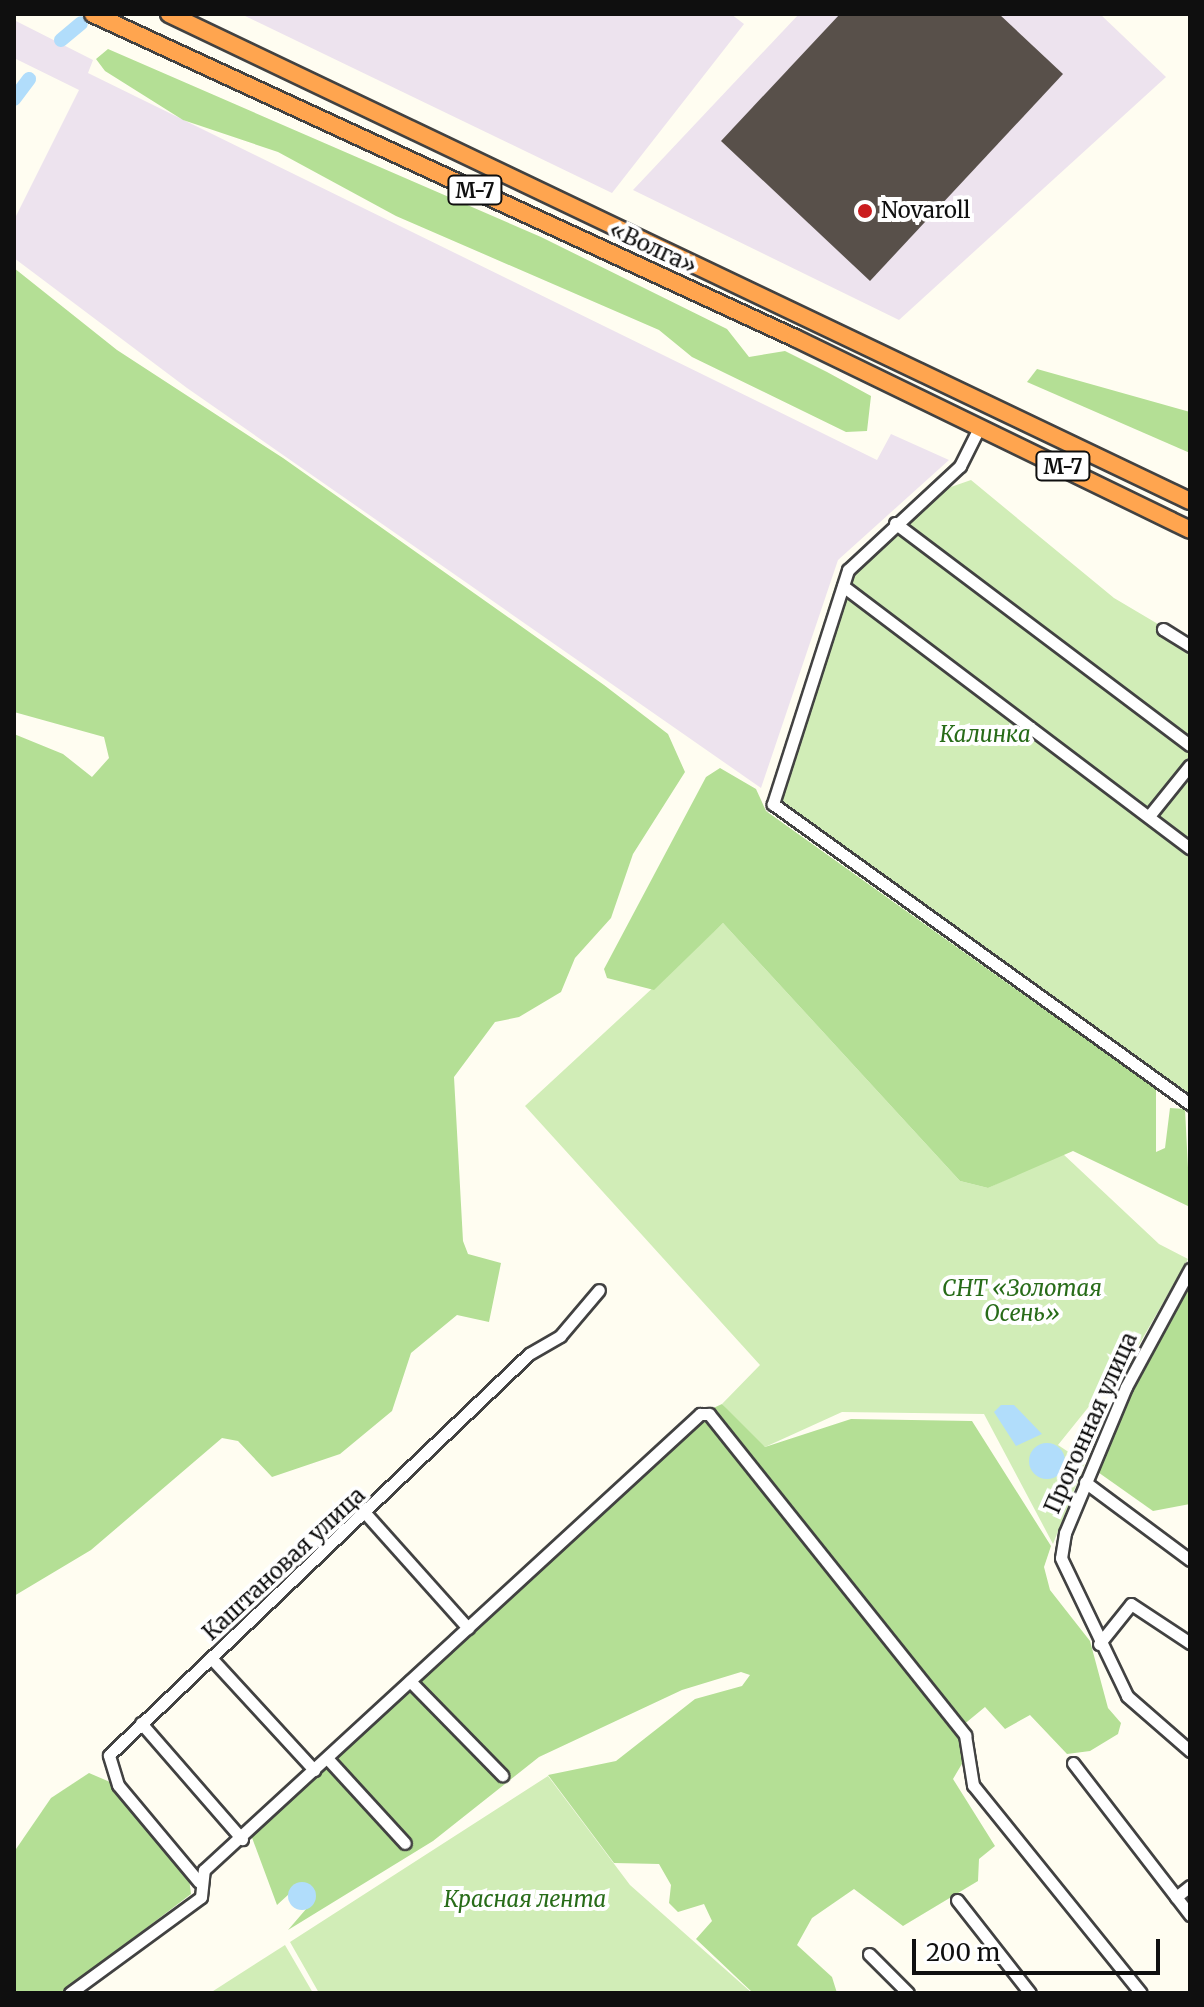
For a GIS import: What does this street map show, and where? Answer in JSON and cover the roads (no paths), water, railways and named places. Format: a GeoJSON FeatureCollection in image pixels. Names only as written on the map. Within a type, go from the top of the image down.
{"type":"FeatureCollection","features":[{"type":"Feature","properties":{"kind":"highway","name":"«Волга»"},"geometry":{"type":"LineString","coordinates":[[93,14],[980,426],[1190,530]]}},
{"type":"Feature","properties":{"kind":"highway","name":"«Волга»"},"geometry":{"type":"LineString","coordinates":[[169,14],[1079,442],[1190,501]]}},
{"type":"Feature","properties":{"kind":"street"},"geometry":{"type":"LineString","coordinates":[[980,426],[960,466],[861,553],[843,586],[773,804],[1190,1104]]}},
{"type":"Feature","properties":{"kind":"street"},"geometry":{"type":"LineString","coordinates":[[895,523],[1190,745]]}},
{"type":"Feature","properties":{"kind":"street"},"geometry":{"type":"LineString","coordinates":[[843,586],[1190,848]]}},
{"type":"Feature","properties":{"kind":"street"},"geometry":{"type":"LineString","coordinates":[[1163,629],[1190,646]]}},
{"type":"Feature","properties":{"kind":"street"},"geometry":{"type":"LineString","coordinates":[[1149,816],[1190,765]]}},
{"type":"Feature","properties":{"kind":"street","name":"Прогонная улица"},"geometry":{"type":"LineString","coordinates":[[1190,1269],[1085,1482],[1061,1558],[1099,1644],[1136,1707],[1190,1751]]}},
{"type":"Feature","properties":{"kind":"street","name":"Каштановая улица"},"geometry":{"type":"LineString","coordinates":[[199,1882],[109,1770],[115,1747],[366,1514],[529,1354],[560,1336],[599,1290]]}},
{"type":"Feature","properties":{"kind":"street"},"geometry":{"type":"LineString","coordinates":[[70,1993],[201,1897],[199,1882],[314,1770],[700,1414],[709,1414],[965,1735],[973,1785],[1141,1993]]}},
{"type":"Feature","properties":{"kind":"street"},"geometry":{"type":"LineString","coordinates":[[1085,1482],[1190,1560]]}},
{"type":"Feature","properties":{"kind":"street"},"geometry":{"type":"LineString","coordinates":[[366,1514],[468,1628]]}},
{"type":"Feature","properties":{"kind":"street"},"geometry":{"type":"LineString","coordinates":[[1099,1644],[1131,1604],[1190,1643]]}},
{"type":"Feature","properties":{"kind":"street"},"geometry":{"type":"LineString","coordinates":[[212,1659],[314,1770]]}},
{"type":"Feature","properties":{"kind":"street"},"geometry":{"type":"LineString","coordinates":[[410,1681],[502,1775]]}},
{"type":"Feature","properties":{"kind":"street"},"geometry":{"type":"LineString","coordinates":[[141,1723],[242,1839]]}},
{"type":"Feature","properties":{"kind":"street"},"geometry":{"type":"LineString","coordinates":[[327,1758],[405,1843]]}},
{"type":"Feature","properties":{"kind":"street"},"geometry":{"type":"LineString","coordinates":[[1073,1763],[1190,1915]]}},
{"type":"Feature","properties":{"kind":"street"},"geometry":{"type":"LineString","coordinates":[[1176,1897],[1190,1886]]}},
{"type":"Feature","properties":{"kind":"street"},"geometry":{"type":"LineString","coordinates":[[957,1900],[1030,1993]]}},
{"type":"Feature","properties":{"kind":"street"},"geometry":{"type":"LineString","coordinates":[[869,1954],[908,1993]]}},
{"type":"Feature","properties":{"kind":"water"},"geometry":{"type":"Polygon","coordinates":[[[1001,1405],[1014,1405],[1042,1434],[1016,1446],[994,1412],[1001,1405]]]}},
{"type":"Feature","properties":{"kind":"water"},"geometry":{"type":"Polygon","coordinates":[[[1047,1443],[1060,1448],[1065,1461],[1060,1474],[1047,1479],[1034,1474],[1029,1461],[1034,1448],[1047,1443]]]}},
{"type":"Feature","properties":{"kind":"water"},"geometry":{"type":"Polygon","coordinates":[[[302,1882],[312,1886],[316,1896],[312,1906],[302,1910],[292,1906],[288,1896],[292,1886],[302,1882]]]}},
{"type":"Feature","properties":{"kind":"waterway"},"geometry":{"type":"LineString","coordinates":[[61,40],[81,23]]}},
{"type":"Feature","properties":{"kind":"waterway"},"geometry":{"type":"LineString","coordinates":[[14,99],[29,79]]}},
{"type":"Feature","properties":{"kind":"place","name":"Novaroll"},"geometry":{"type":"Point","coordinates":[865,211]}},
{"type":"Feature","properties":{"kind":"park label","name":"Калинка"},"geometry":{"type":"Point","coordinates":[985,735]}},
{"type":"Feature","properties":{"kind":"park label","name":"СНТ «Золотая Осень»"},"geometry":{"type":"Point","coordinates":[1022,1300]}},
{"type":"Feature","properties":{"kind":"park label","name":"Красная лента"},"geometry":{"type":"Point","coordinates":[525,1900]}}]}
